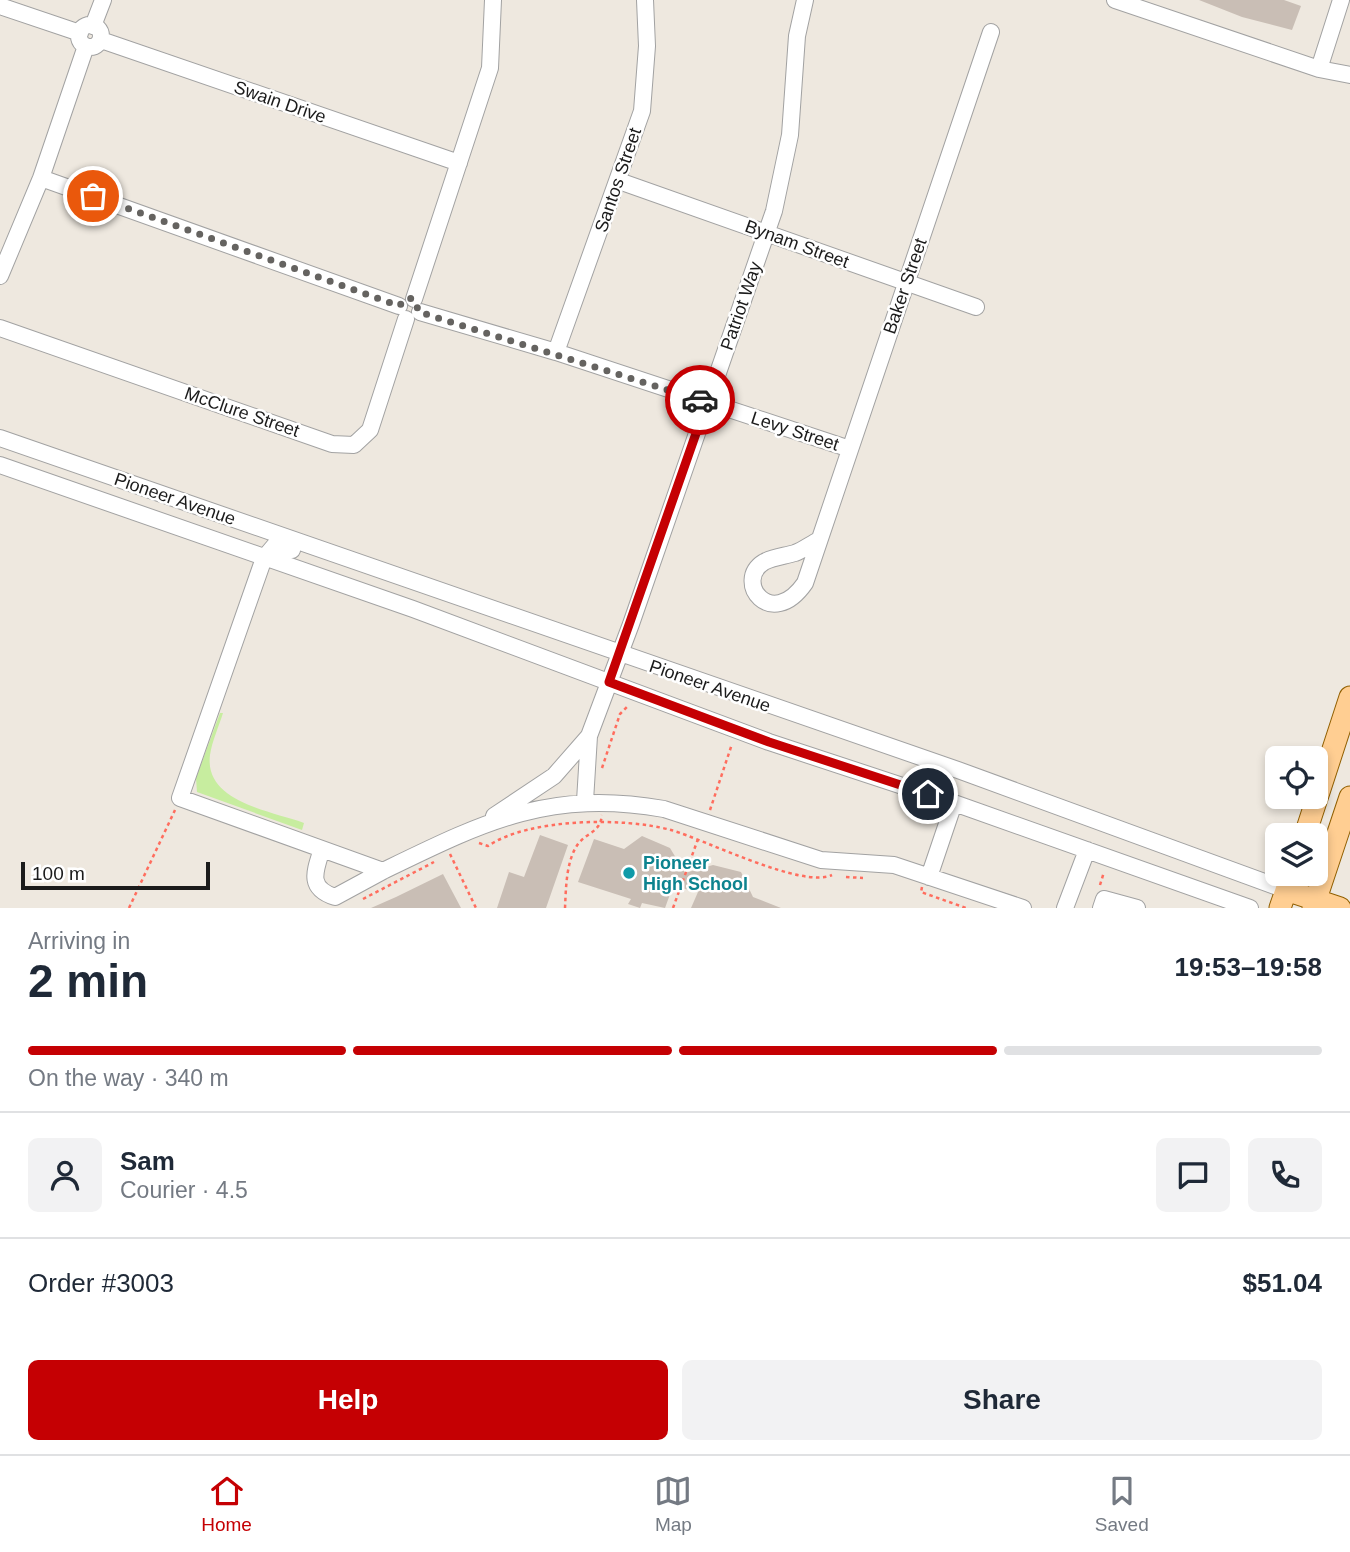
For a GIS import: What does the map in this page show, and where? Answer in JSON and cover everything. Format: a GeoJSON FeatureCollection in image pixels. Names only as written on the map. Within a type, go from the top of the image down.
{"type":"FeatureCollection","features":[{"type":"Feature","properties":{"kind":"main road"},"geometry":{"type":"LineString","coordinates":[[1308,823],[1350,697]]}},
{"type":"Feature","properties":{"kind":"main road"},"geometry":{"type":"LineString","coordinates":[[1314,904],[1350,797]]}},
{"type":"Feature","properties":{"kind":"main road","name":"Pioneer Avenue"},"geometry":{"type":"LineString","coordinates":[[1286,890],[1314,904],[1340,908]]}},
{"type":"Feature","properties":{"kind":"street"},"geometry":{"type":"LineString","coordinates":[[0,276],[41,178],[103,0]]}},
{"type":"Feature","properties":{"kind":"street","name":"McClure Street"},"geometry":{"type":"LineString","coordinates":[[0,327],[332,444],[354,445],[370,430],[490,68],[493,0]]}},
{"type":"Feature","properties":{"kind":"street","name":"Santos Street"},"geometry":{"type":"LineString","coordinates":[[555,352],[619,181],[642,111],[647,47],[645,0]]}},
{"type":"Feature","properties":{"kind":"street","name":"Patriot Way"},"geometry":{"type":"LineString","coordinates":[[589,736],[767,232],[790,135],[797,36],[805,0]]}},
{"type":"Feature","properties":{"kind":"street"},"geometry":{"type":"LineString","coordinates":[[1115,0],[1318,69],[1350,75]]}},
{"type":"Feature","properties":{"kind":"street"},"geometry":{"type":"LineString","coordinates":[[1318,69],[1342,0]]}},
{"type":"Feature","properties":{"kind":"street","name":"Swain Drive"},"geometry":{"type":"LineString","coordinates":[[0,6],[459,163]]}},
{"type":"Feature","properties":{"kind":"street","name":"Baker Street"},"geometry":{"type":"LineString","coordinates":[[819,540],[797,552],[762,563],[754,571],[752,583],[756,594],[764,602],[775,605],[788,602],[805,583],[991,32]]}},
{"type":"Feature","properties":{"kind":"street"},"geometry":{"type":"LineString","coordinates":[[1318,69],[1350,87]]}},
{"type":"Feature","properties":{"kind":"street","name":"Levy Street"},"geometry":{"type":"LineString","coordinates":[[41,178],[409,309],[555,352],[850,449]]}},
{"type":"Feature","properties":{"kind":"street","name":"Bynam Street"},"geometry":{"type":"LineString","coordinates":[[619,181],[976,307]]}},
{"type":"Feature","properties":{"kind":"street","name":"Pioneer Avenue"},"geometry":{"type":"LineString","coordinates":[[0,438],[958,770],[1286,890]]}},
{"type":"Feature","properties":{"kind":"street","name":"Pioneer Avenue"},"geometry":{"type":"LineString","coordinates":[[0,465],[609,682],[769,742],[954,803],[1250,908]]}},
{"type":"Feature","properties":{"kind":"street"},"geometry":{"type":"LineString","coordinates":[[357,563],[343,568],[275,545],[264,558],[180,798],[383,871]]}},
{"type":"Feature","properties":{"kind":"street"},"geometry":{"type":"LineString","coordinates":[[322,849],[315,871],[316,883],[323,894],[338,903],[383,871],[446,847],[554,776],[589,736]]}},
{"type":"Feature","properties":{"kind":"street"},"geometry":{"type":"LineString","coordinates":[[585,801],[589,736]]}},
{"type":"Feature","properties":{"kind":"street"},"geometry":{"type":"LineString","coordinates":[[483,823],[524,811],[585,801],[664,809],[821,860],[894,865],[911,871],[924,885],[1023,908]]}},
{"type":"Feature","properties":{"kind":"street"},"geometry":{"type":"LineString","coordinates":[[924,885],[954,803]]}},
{"type":"Feature","properties":{"kind":"street"},"geometry":{"type":"LineString","coordinates":[[1065,908],[1087,850]]}},
{"type":"Feature","properties":{"kind":"street"},"geometry":{"type":"LineString","coordinates":[[1101,908],[1104,899],[1137,908]]}},
{"type":"Feature","properties":{"kind":"path"},"geometry":{"type":"LineString","coordinates":[[602,776],[620,714],[628,706]]}},
{"type":"Feature","properties":{"kind":"path"},"geometry":{"type":"LineString","coordinates":[[129,908],[180,798]]}},
{"type":"Feature","properties":{"kind":"path"},"geometry":{"type":"LineString","coordinates":[[565,908],[566,877],[578,843],[601,823],[603,802]]}},
{"type":"Feature","properties":{"kind":"path"},"geometry":{"type":"LineString","coordinates":[[472,841],[488,846],[496,840],[549,825],[601,823],[670,830],[779,869],[822,880],[833,874],[874,878]]}},
{"type":"Feature","properties":{"kind":"path"},"geometry":{"type":"LineString","coordinates":[[362,900],[431,866],[446,847],[476,908]]}},
{"type":"Feature","properties":{"kind":"path"},"geometry":{"type":"LineString","coordinates":[[911,871],[908,879],[966,908]]}},
{"type":"Feature","properties":{"kind":"green space"},"geometry":{"type":"Polygon","coordinates":[[[220,713],[223,713],[210,755],[211,771],[218,784],[242,802],[304,823],[302,830],[197,792],[196,778],[220,713]]]}},
{"type":"Feature","properties":{"kind":"building"},"geometry":{"type":"Polygon","coordinates":[[[1199,0],[1284,0],[1301,6],[1292,30],[1242,17],[1199,0]]]}},
{"type":"Feature","properties":{"kind":"building"},"geometry":{"type":"Polygon","coordinates":[[[540,835],[568,845],[546,908],[497,908],[509,872],[524,877],[540,835]]]}},
{"type":"Feature","properties":{"kind":"building","name":"Pioneer High School"},"geometry":{"type":"Polygon","coordinates":[[[642,836],[670,848],[685,873],[713,865],[741,872],[753,897],[781,908],[691,908],[698,892],[673,886],[665,908],[642,903],[640,908],[628,904],[631,899],[578,882],[594,839],[624,849],[642,836]]]}},
{"type":"Feature","properties":{"kind":"building"},"geometry":{"type":"Polygon","coordinates":[[[443,874],[461,908],[371,908],[396,897],[443,874]]]}},
{"type":"Feature","properties":{"kind":"way so far"},"geometry":{"type":"LineString","coordinates":[[93,196],[399,306],[407,298],[414,299],[419,304],[419,312],[555,352],[700,400]]}},
{"type":"Feature","properties":{"kind":"place","name":"Pioneer High School"},"geometry":{"type":"Point","coordinates":[629,873]}},
{"type":"Feature","properties":{"kind":"route"},"geometry":{"type":"LineString","coordinates":[[700,400],[707,402],[609,682],[769,742],[928,794]]}}]}
